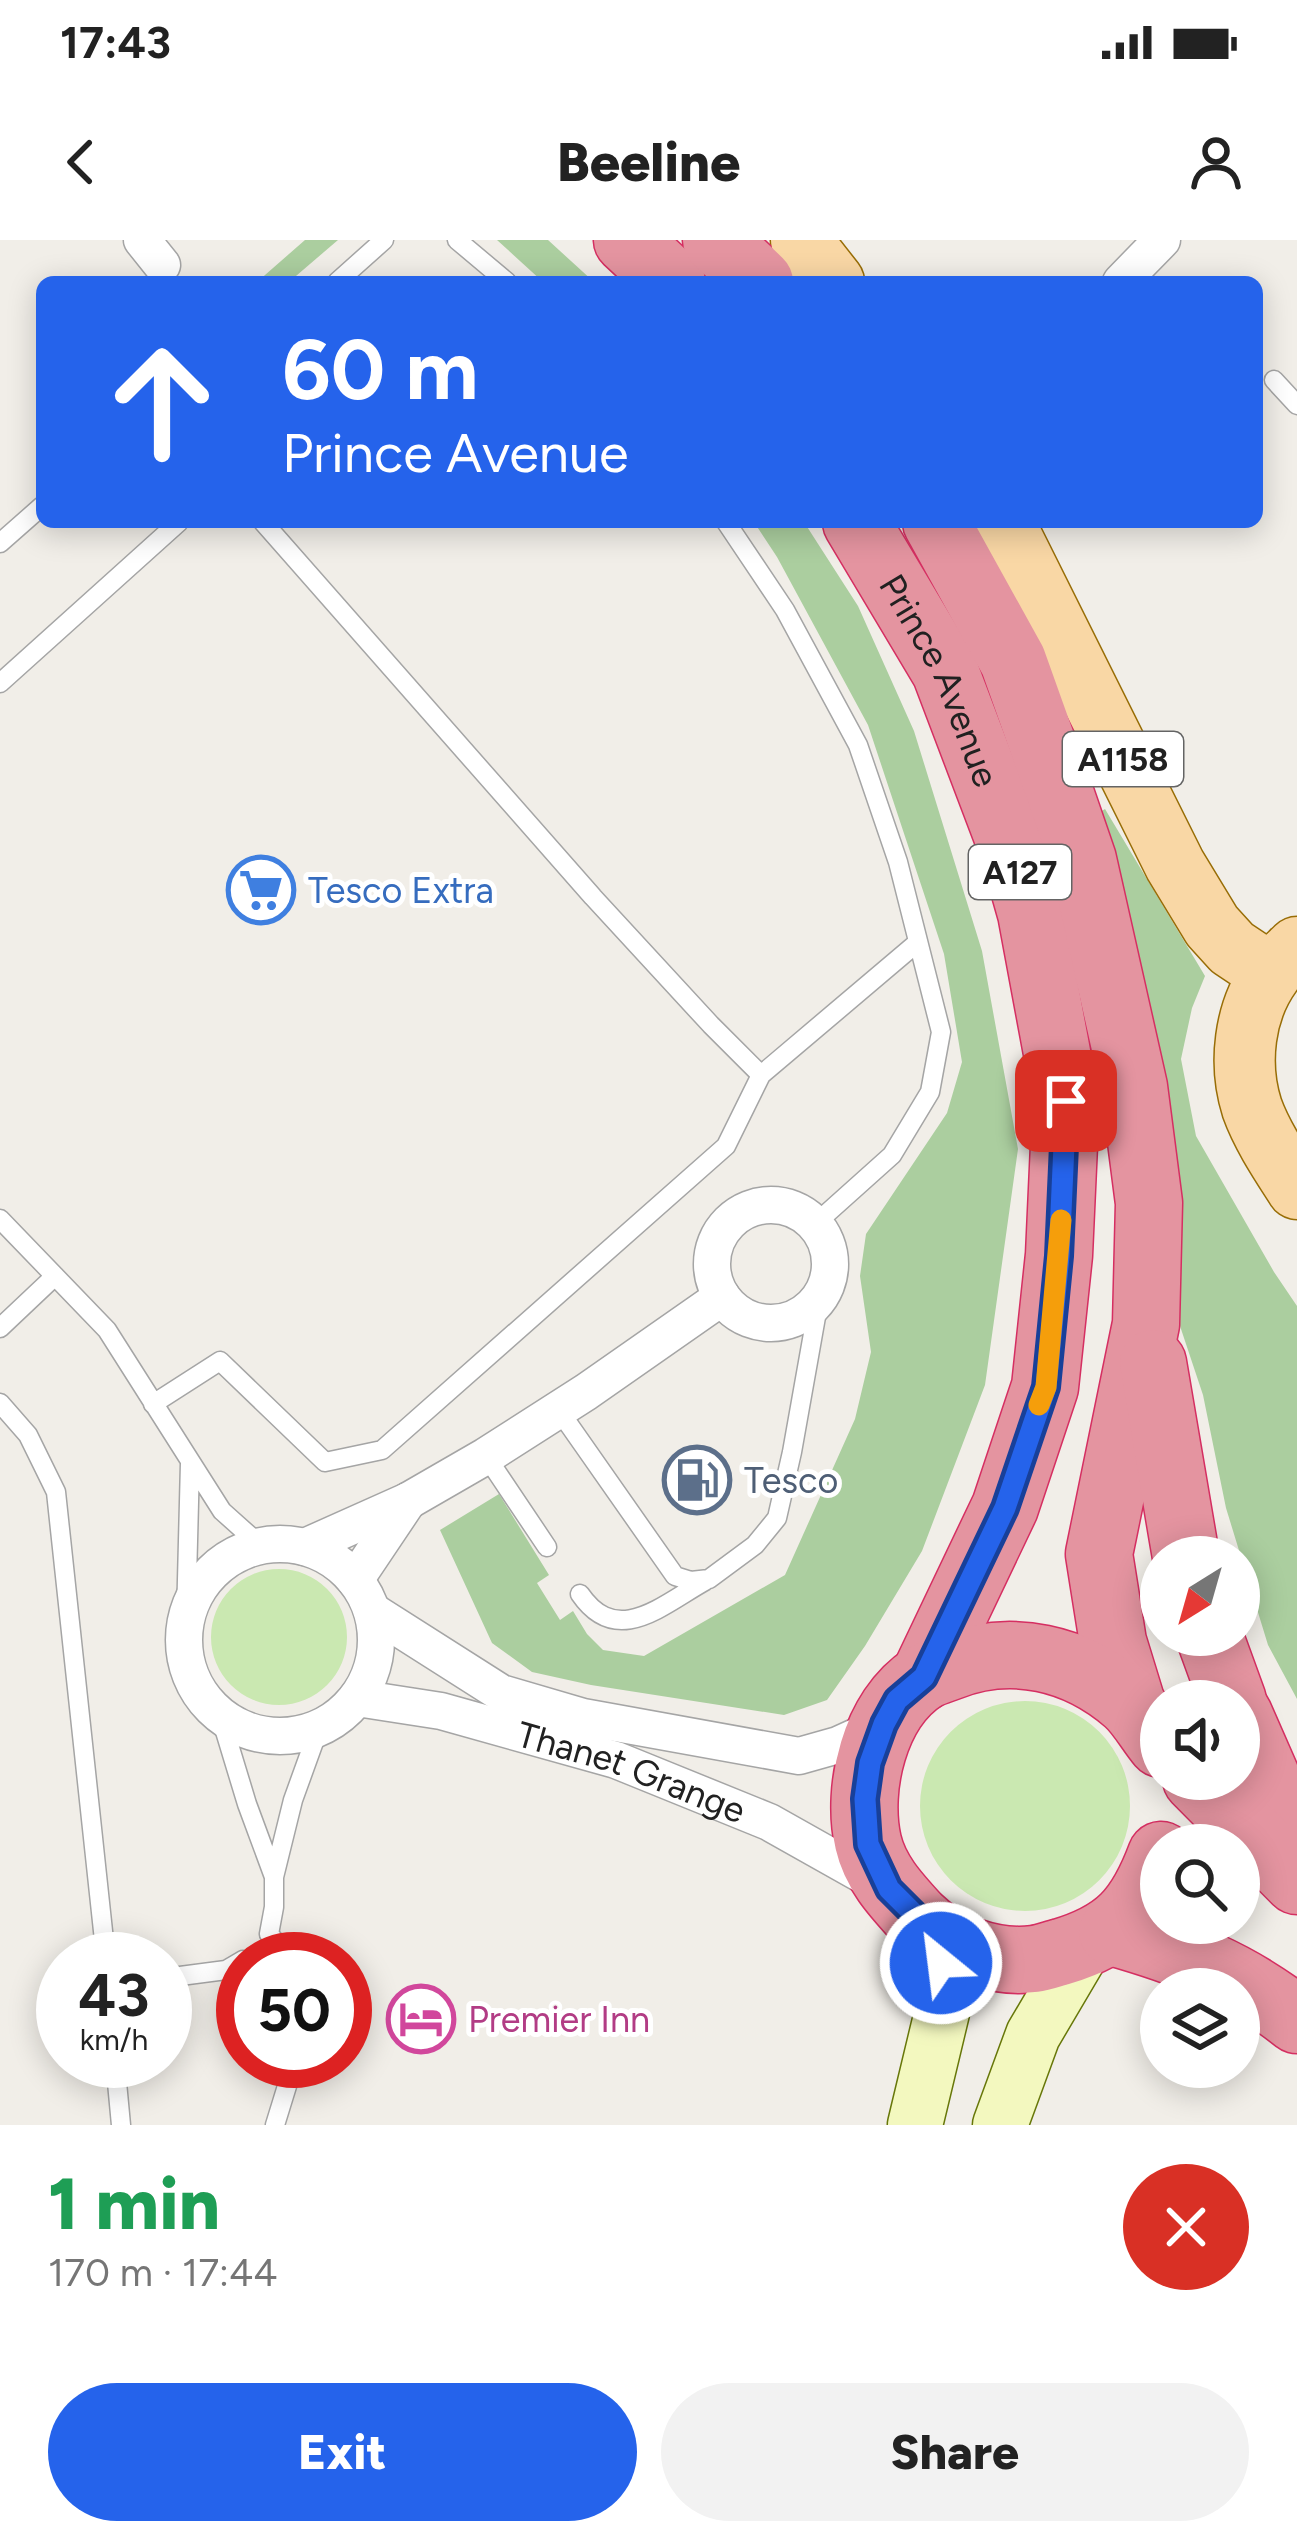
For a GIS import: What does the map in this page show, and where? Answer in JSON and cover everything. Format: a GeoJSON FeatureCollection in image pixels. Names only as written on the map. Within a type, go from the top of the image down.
{"type":"FeatureCollection","features":[{"type":"Feature","properties":{"kind":"highway"},"geometry":{"type":"LineString","coordinates":[[627,240],[666,276]]}},
{"type":"Feature","properties":{"kind":"highway"},"geometry":{"type":"LineString","coordinates":[[716,240],[754,276]]}},
{"type":"Feature","properties":{"kind":"highway","name":"Prince Avenue"},"geometry":{"type":"LineString","coordinates":[[860,528],[945,671],[1014,853],[1031,913],[1066,1101],[1059,1256],[1046,1387],[1005,1508],[870,1763],[865,1799],[868,1844],[910,1910]]}},
{"type":"Feature","properties":{"kind":"highway","name":"Prince Avenue"},"geometry":{"type":"LineString","coordinates":[[939,528],[1013,661],[1084,860],[1135,1087],[1149,1203],[1146,1324]]}},
{"type":"Feature","properties":{"kind":"highway","name":"A127"},"geometry":{"type":"LineString","coordinates":[[1146,1324],[1182,1536]]}},
{"type":"Feature","properties":{"kind":"highway","name":"A127"},"geometry":{"type":"LineString","coordinates":[[1140,1709],[1113,1642],[1100,1554],[1146,1324]]}},
{"type":"Feature","properties":{"kind":"highway"},"geometry":{"type":"LineString","coordinates":[[904,1701],[971,1658],[1023,1653],[1080,1668],[1140,1719]]}},
{"type":"Feature","properties":{"kind":"highway"},"geometry":{"type":"LineString","coordinates":[[1260,1762],[1297,1830]]}},
{"type":"Feature","properties":{"kind":"highway"},"geometry":{"type":"LineString","coordinates":[[1217,1800],[1297,1880]]}},
{"type":"Feature","properties":{"kind":"highway"},"geometry":{"type":"LineString","coordinates":[[910,1910],[971,1952],[1034,1959],[1099,1938],[1140,1899]]}},
{"type":"Feature","properties":{"kind":"highway"},"geometry":{"type":"LineString","coordinates":[[1099,1938],[1159,1945],[1224,1971],[1297,2020]]}},
{"type":"Feature","properties":{"kind":"main road"},"geometry":{"type":"LineString","coordinates":[[801,240],[829,276]]}},
{"type":"Feature","properties":{"kind":"main road","name":"A1158"},"geometry":{"type":"LineString","coordinates":[[1007,528],[1175,865],[1213,926],[1232,948],[1284,960],[1255,1004],[1244,1066],[1252,1108],[1297,1189]]}},
{"type":"Feature","properties":{"kind":"main road"},"geometry":{"type":"LineString","coordinates":[[910,1910],[941,1963],[944,2004],[915,2125]]}},
{"type":"Feature","properties":{"kind":"main road"},"geometry":{"type":"LineString","coordinates":[[1000,2125],[1033,2035],[1099,1938]]}},
{"type":"Feature","properties":{"kind":"street"},"geometry":{"type":"LineString","coordinates":[[1127,276],[1162,240]]}},
{"type":"Feature","properties":{"kind":"street"},"geometry":{"type":"LineString","coordinates":[[781,1204],[800,1211],[825,1238],[830,1270],[826,1286],[805,1313],[769,1324],[734,1311],[722,1297],[713,1279],[711,1259],[716,1240],[742,1211],[781,1204]]}},
{"type":"Feature","properties":{"kind":"street"},"geometry":{"type":"LineString","coordinates":[[305,1547],[408,1501],[486,1456],[722,1297]]}},
{"type":"Feature","properties":{"kind":"street"},"geometry":{"type":"LineString","coordinates":[[364,1595],[408,1501]]}},
{"type":"Feature","properties":{"kind":"street"},"geometry":{"type":"LineString","coordinates":[[260,1546],[305,1547],[333,1559],[364,1595],[376,1635],[374,1660],[357,1698],[319,1728],[292,1736],[266,1735],[220,1715],[202,1696],[189,1671],[184,1645],[186,1619],[197,1590],[217,1567],[260,1546]]}},
{"type":"Feature","properties":{"kind":"street","name":"Thanet Grange"},"geometry":{"type":"LineString","coordinates":[[364,1595],[501,1693],[583,1717],[799,1756],[838,1745],[904,1701]]}},
{"type":"Feature","properties":{"kind":"street","name":"Thanet Grange"},"geometry":{"type":"LineString","coordinates":[[357,1698],[441,1711],[616,1760],[770,1822],[910,1910]]}},
{"type":"Feature","properties":{"kind":"lane"},"geometry":{"type":"LineString","coordinates":[[344,276],[384,240]]}},
{"type":"Feature","properties":{"kind":"lane"},"geometry":{"type":"LineString","coordinates":[[457,240],[500,276]]}},
{"type":"Feature","properties":{"kind":"lane"},"geometry":{"type":"LineString","coordinates":[[1274,380],[1297,405]]}},
{"type":"Feature","properties":{"kind":"lane"},"geometry":{"type":"LineString","coordinates":[[0,543],[36,511]]}},
{"type":"Feature","properties":{"kind":"lane"},"geometry":{"type":"LineString","coordinates":[[0,683],[172,528]]}},
{"type":"Feature","properties":{"kind":"lane"},"geometry":{"type":"LineString","coordinates":[[267,528],[579,881],[761,1075]]}},
{"type":"Feature","properties":{"kind":"lane"},"geometry":{"type":"LineString","coordinates":[[730,528],[785,610],[858,745],[898,862],[941,1032],[930,1092],[892,1155],[815,1224]]}},
{"type":"Feature","properties":{"kind":"lane"},"geometry":{"type":"LineString","coordinates":[[153,1403],[220,1361],[325,1462],[382,1450],[726,1146],[761,1075],[918,942]]}},
{"type":"Feature","properties":{"kind":"lane"},"geometry":{"type":"LineString","coordinates":[[0,1220],[107,1330],[223,1511],[260,1546]]}},
{"type":"Feature","properties":{"kind":"lane"},"geometry":{"type":"LineString","coordinates":[[0,1328],[55,1276]]}},
{"type":"Feature","properties":{"kind":"lane"},"geometry":{"type":"LineString","coordinates":[[580,1594],[599,1615],[613,1622],[630,1621],[709,1579],[755,1545],[777,1518],[818,1300]]}},
{"type":"Feature","properties":{"kind":"lane"},"geometry":{"type":"LineString","coordinates":[[0,1403],[28,1435],[56,1492],[103,1932]]}},
{"type":"Feature","properties":{"kind":"lane"},"geometry":{"type":"LineString","coordinates":[[558,1409],[675,1576],[709,1579]]}},
{"type":"Feature","properties":{"kind":"lane"},"geometry":{"type":"LineString","coordinates":[[486,1456],[547,1547]]}},
{"type":"Feature","properties":{"kind":"lane"},"geometry":{"type":"LineString","coordinates":[[186,1619],[190,1463]]}},
{"type":"Feature","properties":{"kind":"lane"},"geometry":{"type":"LineString","coordinates":[[220,1715],[274,1877]]}},
{"type":"Feature","properties":{"kind":"lane"},"geometry":{"type":"LineString","coordinates":[[269,1932],[274,1877],[293,1800],[319,1728]]}},
{"type":"Feature","properties":{"kind":"lane"},"geometry":{"type":"LineString","coordinates":[[118,2088],[121,2125]]}},
{"type":"Feature","properties":{"kind":"lane"},"geometry":{"type":"LineString","coordinates":[[275,2125],[286,2088]]}},
{"type":"Feature","properties":{"kind":"green space"},"geometry":{"type":"Polygon","coordinates":[[[305,240],[338,240],[296,276],[264,276],[305,240]]]}},
{"type":"Feature","properties":{"kind":"green space"},"geometry":{"type":"Polygon","coordinates":[[[497,240],[548,240],[587,276],[536,276],[497,240]]]}},
{"type":"Feature","properties":{"kind":"green space"},"geometry":{"type":"Polygon","coordinates":[[[758,528],[808,528],[858,606],[914,731],[982,951],[1018,1149],[985,1385],[922,1551],[827,1700],[784,1715],[532,1672],[492,1643],[440,1530],[499,1494],[549,1575],[537,1583],[560,1620],[573,1611],[603,1650],[644,1656],[785,1575],[855,1419],[871,1352],[860,1276],[866,1234],[947,1113],[962,1062],[944,954],[868,725],[758,528]]]}},
{"type":"Feature","properties":{"kind":"green space"},"geometry":{"type":"Polygon","coordinates":[[[1105,809],[1205,976],[1181,1059],[1196,1136],[1297,1306],[1297,1699],[1268,1645],[1260,1619],[1260,1536],[1235,1536],[1203,1395],[1174,1308],[1175,1197],[1163,1063],[1095,815],[1105,809]]]}},
{"type":"Feature","properties":{"kind":"green space"},"geometry":{"type":"Polygon","coordinates":[[[279,1569],[305,1575],[327,1589],[341,1611],[347,1637],[341,1663],[327,1685],[305,1699],[279,1705],[253,1699],[231,1685],[217,1663],[211,1637],[217,1611],[231,1589],[253,1575],[279,1569]]]}},
{"type":"Feature","properties":{"kind":"green space"},"geometry":{"type":"Polygon","coordinates":[[[1025,1701],[1065,1709],[1100,1731],[1122,1766],[1130,1806],[1122,1846],[1100,1881],[1065,1903],[1025,1911],[985,1903],[950,1881],[928,1846],[920,1806],[928,1766],[950,1731],[985,1709],[1025,1701]]]}},
{"type":"Feature","properties":{"kind":"slow traffic"},"geometry":{"type":"LineString","coordinates":[[1039,1405],[1046,1387],[1061,1220]]}},
{"type":"Feature","properties":{"kind":"place","name":"Tesco Extra"},"geometry":{"type":"Point","coordinates":[261,890]}},
{"type":"Feature","properties":{"kind":"place","name":"Tesco"},"geometry":{"type":"Point","coordinates":[697,1480]}},
{"type":"Feature","properties":{"kind":"place","name":"Premier Inn"},"geometry":{"type":"Point","coordinates":[421,2019]}},
{"type":"Feature","properties":{"kind":"route"},"geometry":{"type":"LineString","coordinates":[[941,1963],[931,1931],[889,1889],[868,1844],[865,1799],[870,1763],[897,1700],[924,1677],[1005,1508],[1046,1387],[1059,1256],[1066,1101]]}}]}
